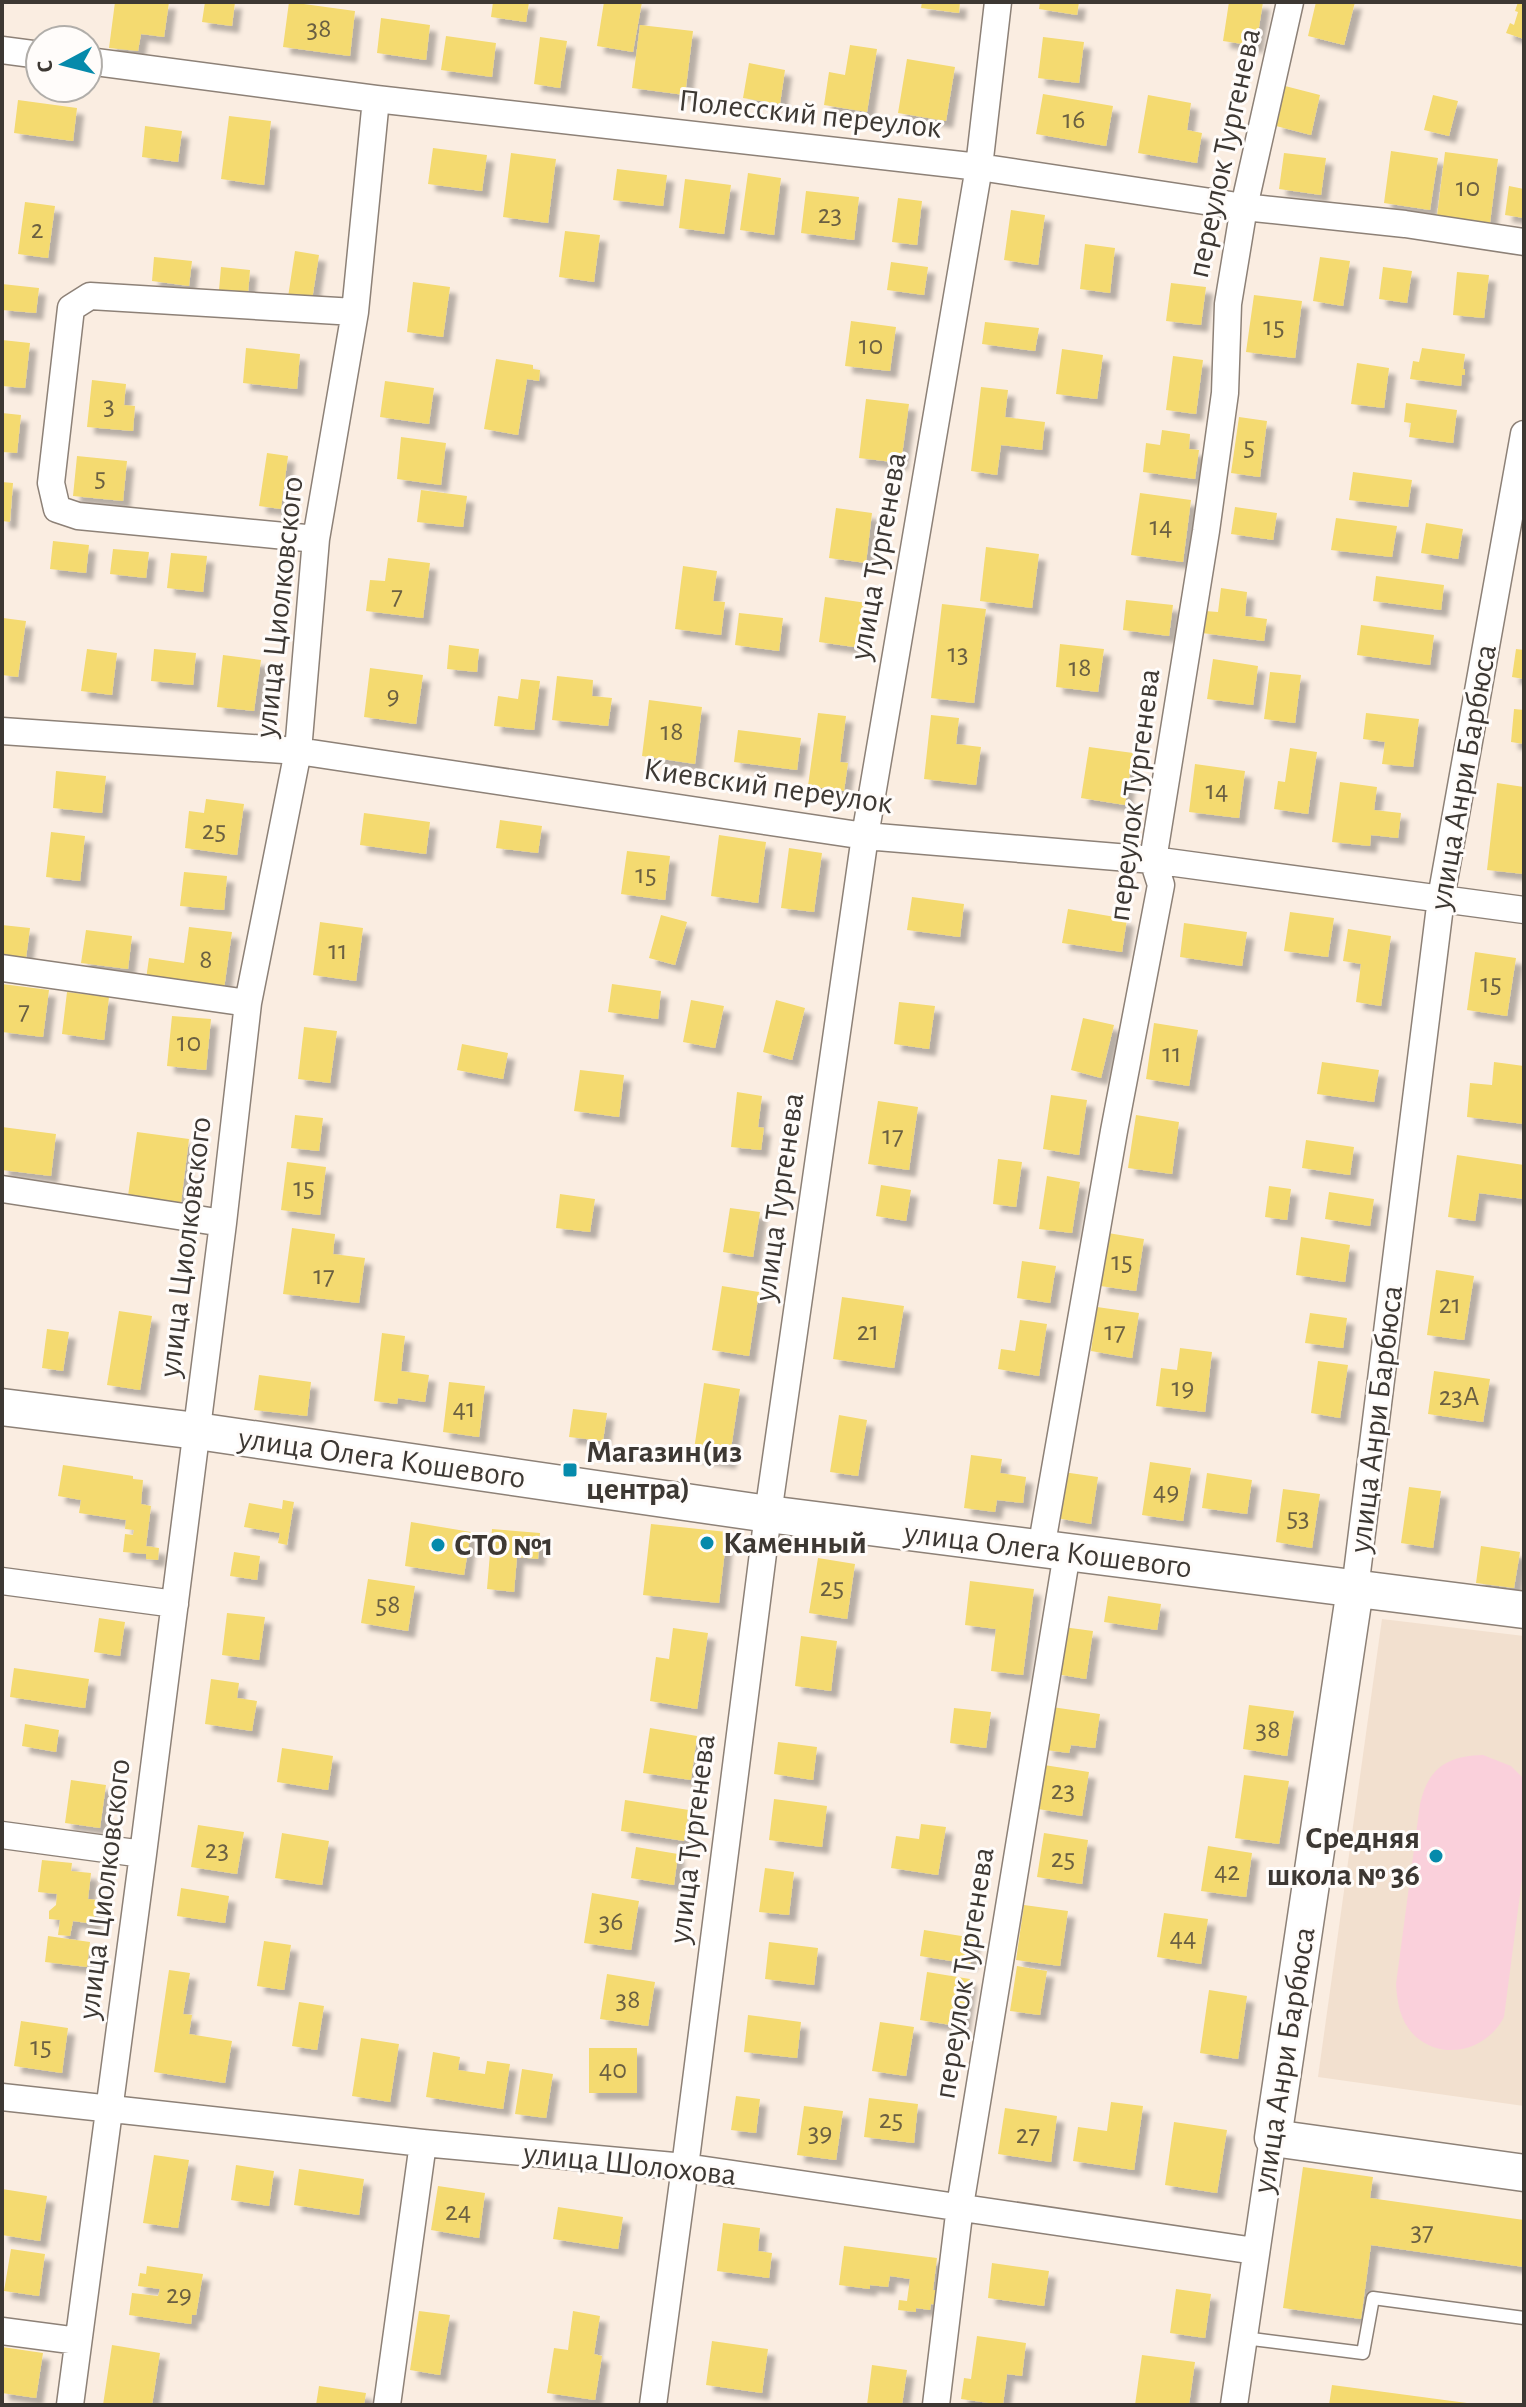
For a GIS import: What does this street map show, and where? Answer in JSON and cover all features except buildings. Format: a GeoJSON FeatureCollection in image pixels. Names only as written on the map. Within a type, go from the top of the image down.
{"type":"FeatureCollection","features":[{"type":"Feature","properties":{"kind":"street","name":"улица Тургенева"},"geometry":{"type":"LineString","coordinates":[[653,2405],[768,1514],[865,836],[979,167],[998,2]]}},
{"type":"Feature","properties":{"kind":"street","name":"переулок Тургенева"},"geometry":{"type":"LineString","coordinates":[[936,2405],[960,2206],[1114,1131],[1161,885],[1153,860],[1225,393],[1228,304],[1244,207],[1290,2]]}},
{"type":"Feature","properties":{"kind":"street"},"geometry":{"type":"LineString","coordinates":[[2,50],[24,53]]}},
{"type":"Feature","properties":{"kind":"street","name":"Полесский переулок"},"geometry":{"type":"LineString","coordinates":[[104,63],[376,99],[979,167],[1244,207],[1405,224],[1524,242]]}},
{"type":"Feature","properties":{"kind":"street","name":"улица Циолковского"},"geometry":{"type":"LineString","coordinates":[[70,2405],[197,1431],[248,1003],[298,751],[316,539],[355,312],[376,99]]}},
{"type":"Feature","properties":{"kind":"street"},"geometry":{"type":"LineString","coordinates":[[316,539],[78,516],[57,509],[51,483],[71,308],[90,296],[355,312]]}},
{"type":"Feature","properties":{"kind":"street","name":"улица Анри Барбюса"},"geometry":{"type":"LineString","coordinates":[[1234,2405],[1355,1589],[1441,898],[1524,434]]}},
{"type":"Feature","properties":{"kind":"street","name":"Киевский переулок"},"geometry":{"type":"LineString","coordinates":[[2,731],[298,751],[865,836],[1153,860],[1524,910]]}},
{"type":"Feature","properties":{"kind":"street"},"geometry":{"type":"LineString","coordinates":[[2,968],[248,1003]]}},
{"type":"Feature","properties":{"kind":"street"},"geometry":{"type":"LineString","coordinates":[[2,1189],[223,1223]]}},
{"type":"Feature","properties":{"kind":"street","name":"улица Олега Кошевого"},"geometry":{"type":"LineString","coordinates":[[2,1407],[197,1431],[768,1514],[1524,1610]]}},
{"type":"Feature","properties":{"kind":"street"},"geometry":{"type":"LineString","coordinates":[[2,1581],[175,1604]]}},
{"type":"Feature","properties":{"kind":"street"},"geometry":{"type":"LineString","coordinates":[[2,1835],[143,1854]]}},
{"type":"Feature","properties":{"kind":"street","name":"улица Шолохова"},"geometry":{"type":"LineString","coordinates":[[2,2097],[423,2143],[685,2167],[1255,2251]]}},
{"type":"Feature","properties":{"kind":"street"},"geometry":{"type":"LineString","coordinates":[[1273,2138],[1524,2173]]}},
{"type":"Feature","properties":{"kind":"street"},"geometry":{"type":"LineString","coordinates":[[387,2405],[423,2143]]}},
{"type":"Feature","properties":{"kind":"street"},"geometry":{"type":"LineString","coordinates":[[2,2331],[78,2341]]}},
{"type":"Feature","properties":{"kind":"lane"},"geometry":{"type":"LineString","coordinates":[[1244,2338],[1363,2353],[1373,2298],[1524,2318]]}},
{"type":"Feature","properties":{"kind":"shaded area","name":"Средняя школа № 36"},"geometry":{"type":"Polygon","coordinates":[[[1382,1619],[1524,1636],[1524,2106],[1318,2077],[1382,1619]]]}},
{"type":"Feature","properties":{"kind":"shaded area"},"geometry":{"type":"Polygon","coordinates":[[[1483,1755],[1511,1766],[1524,1779],[1524,1864],[1504,2017],[1487,2038],[1476,2044],[1464,2049],[1439,2049],[1426,2044],[1410,2030],[1400,2012],[1396,1991],[1420,1804],[1428,1781],[1441,1766],[1459,1758],[1483,1755]]]}},
{"type":"Feature","properties":{"kind":"place","name":"Магазин(из центра)"},"geometry":{"type":"Point","coordinates":[570,1470]}},
{"type":"Feature","properties":{"kind":"place","name":"Каменный"},"geometry":{"type":"Point","coordinates":[707,1543]}},
{"type":"Feature","properties":{"kind":"place","name":"СТО №1"},"geometry":{"type":"Point","coordinates":[438,1545]}},
{"type":"Feature","properties":{"kind":"place","name":"Средняя школа № 36"},"geometry":{"type":"Point","coordinates":[1436,1856]}}]}
